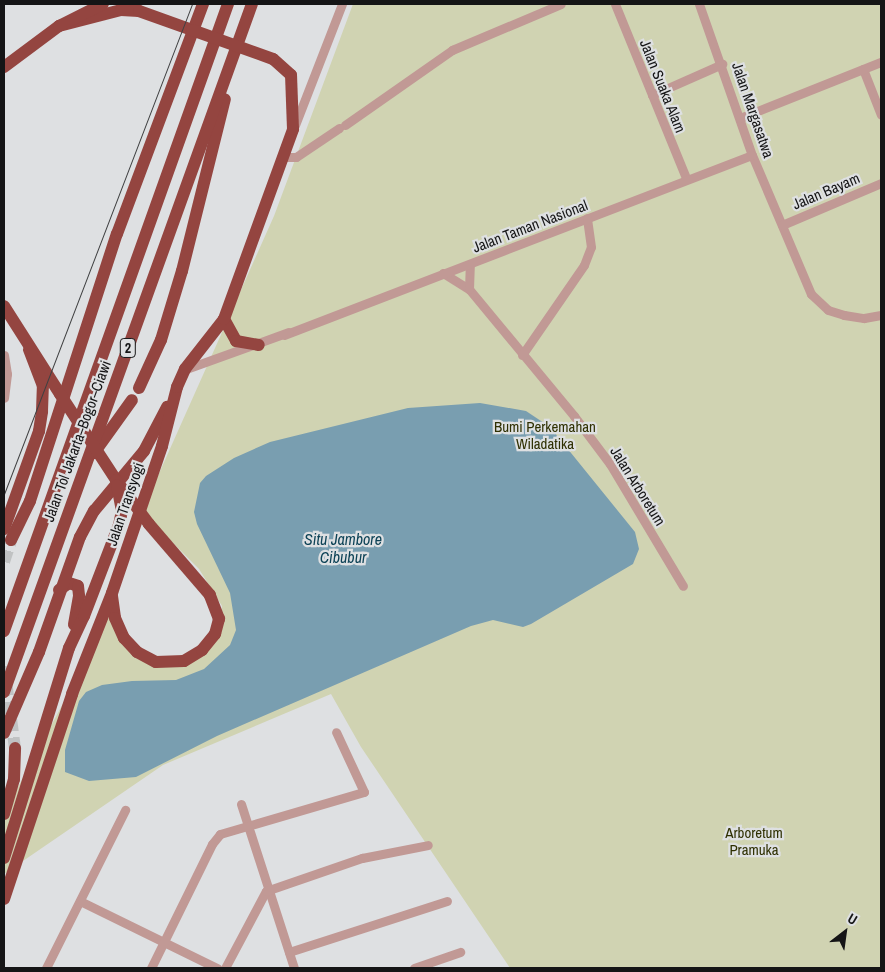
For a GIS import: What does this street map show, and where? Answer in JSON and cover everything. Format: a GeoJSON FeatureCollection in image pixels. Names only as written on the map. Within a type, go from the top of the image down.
{"type":"FeatureCollection","features":[{"type":"Feature","properties":{"kind":"highway"},"geometry":{"type":"LineString","coordinates":[[4,67],[81,7],[103,4]]}},
{"type":"Feature","properties":{"kind":"highway"},"geometry":{"type":"LineString","coordinates":[[11,540],[30,501],[118,234],[203,4]]}},
{"type":"Feature","properties":{"kind":"highway","name":"Jalan Tol Jakarta–Bogor–Ciawi"},"geometry":{"type":"LineString","coordinates":[[4,631],[228,4]]}},
{"type":"Feature","properties":{"kind":"highway","name":"Jalan Tol Jakarta–Bogor–Ciawi"},"geometry":{"type":"LineString","coordinates":[[4,692],[252,4]]}},
{"type":"Feature","properties":{"kind":"highway","name":"Jalan Transyogi"},"geometry":{"type":"LineString","coordinates":[[4,858],[24,816],[112,593],[162,446],[177,387],[186,369],[224,319],[293,129],[291,75],[273,59],[139,11],[121,10],[59,26]]}},
{"type":"Feature","properties":{"kind":"highway"},"geometry":{"type":"LineString","coordinates":[[140,388],[161,340],[182,271],[242,34]]}},
{"type":"Feature","properties":{"kind":"highway"},"geometry":{"type":"LineString","coordinates":[[4,306],[29,350],[116,480],[149,524],[210,595],[219,618],[215,634],[202,650],[184,661],[164,664],[147,658],[124,638],[115,618],[112,593]]}},
{"type":"Feature","properties":{"kind":"highway"},"geometry":{"type":"LineString","coordinates":[[224,319],[236,341],[259,345]]}},
{"type":"Feature","properties":{"kind":"highway"},"geometry":{"type":"LineString","coordinates":[[4,529],[39,431],[43,386],[29,350]]}},
{"type":"Feature","properties":{"kind":"highway"},"geometry":{"type":"LineString","coordinates":[[4,733],[39,652],[59,590],[94,510],[144,451],[177,387]]}},
{"type":"Feature","properties":{"kind":"highway"},"geometry":{"type":"LineString","coordinates":[[86,464],[132,400]]}},
{"type":"Feature","properties":{"kind":"highway","name":"Jalan Transyogi"},"geometry":{"type":"LineString","coordinates":[[4,899],[24,816],[70,648],[119,525],[122,511],[116,480]]}},
{"type":"Feature","properties":{"kind":"highway"},"geometry":{"type":"LineString","coordinates":[[59,590],[69,583],[79,590],[70,648]]}},
{"type":"Feature","properties":{"kind":"highway"},"geometry":{"type":"LineString","coordinates":[[4,814],[14,779],[15,748]]}},
{"type":"Feature","properties":{"kind":"street"},"geometry":{"type":"LineString","coordinates":[[293,129],[342,4]]}},
{"type":"Feature","properties":{"kind":"street"},"geometry":{"type":"LineString","coordinates":[[284,157],[296,157],[459,46],[561,4]]}},
{"type":"Feature","properties":{"kind":"street","name":"Jalan Suaka Alam"},"geometry":{"type":"LineString","coordinates":[[615,4],[686,178]]}},
{"type":"Feature","properties":{"kind":"street","name":"Jalan Margasatwa"},"geometry":{"type":"LineString","coordinates":[[699,4],[722,64],[752,155],[807,286],[820,304],[828,310],[853,317],[881,315]]}},
{"type":"Feature","properties":{"kind":"street"},"geometry":{"type":"LineString","coordinates":[[740,118],[881,62]]}},
{"type":"Feature","properties":{"kind":"street"},"geometry":{"type":"LineString","coordinates":[[652,95],[722,64]]}},
{"type":"Feature","properties":{"kind":"street"},"geometry":{"type":"LineString","coordinates":[[863,69],[881,115]]}},
{"type":"Feature","properties":{"kind":"street","name":"Jalan Taman Nasional"},"geometry":{"type":"LineString","coordinates":[[186,369],[259,345],[686,178],[752,155]]}},
{"type":"Feature","properties":{"kind":"street","name":"Jalan Bayam"},"geometry":{"type":"LineString","coordinates":[[782,225],[881,183]]}},
{"type":"Feature","properties":{"kind":"street"},"geometry":{"type":"LineString","coordinates":[[522,355],[584,265],[591,247],[587,218]]}},
{"type":"Feature","properties":{"kind":"street"},"geometry":{"type":"LineString","coordinates":[[469,289],[470,264]]}},
{"type":"Feature","properties":{"kind":"street","name":"Jalan Arboretum"},"geometry":{"type":"LineString","coordinates":[[443,274],[469,289],[562,401],[610,464],[683,586]]}},
{"type":"Feature","properties":{"kind":"street"},"geometry":{"type":"LineString","coordinates":[[4,354],[7,374],[4,398]]}},
{"type":"Feature","properties":{"kind":"street"},"geometry":{"type":"LineString","coordinates":[[151,968],[212,844],[220,834],[248,824],[364,792],[336,732]]}},
{"type":"Feature","properties":{"kind":"street"},"geometry":{"type":"LineString","coordinates":[[241,804],[266,891],[289,952],[292,966]]}},
{"type":"Feature","properties":{"kind":"street"},"geometry":{"type":"LineString","coordinates":[[46,968],[125,810]]}},
{"type":"Feature","properties":{"kind":"street"},"geometry":{"type":"LineString","coordinates":[[225,968],[266,891],[362,858],[428,845]]}},
{"type":"Feature","properties":{"kind":"street"},"geometry":{"type":"LineString","coordinates":[[80,901],[216,968]]}},
{"type":"Feature","properties":{"kind":"street"},"geometry":{"type":"LineString","coordinates":[[289,952],[447,901]]}},
{"type":"Feature","properties":{"kind":"street"},"geometry":{"type":"LineString","coordinates":[[414,968],[460,952]]}},
{"type":"Feature","properties":{"kind":"green space","name":"Bumi Perkemahan Wiladatika"},"geometry":{"type":"Polygon","coordinates":[[[353,4],[881,4],[881,968],[510,968],[361,747],[331,694],[163,765],[4,874],[4,813],[81,670],[108,602],[138,656],[194,658],[221,617],[222,606],[199,569],[157,527],[144,507],[274,216],[353,4]]]}},
{"type":"Feature","properties":{"kind":"water","name":"Situ Jambore Cibubur"},"geometry":{"type":"Polygon","coordinates":[[[480,403],[526,411],[550,427],[635,532],[639,549],[633,564],[531,624],[523,627],[493,620],[471,626],[217,736],[136,777],[89,781],[65,772],[65,750],[79,701],[86,692],[102,685],[132,681],[176,680],[204,669],[230,645],[236,630],[230,593],[197,524],[194,512],[200,483],[206,476],[234,458],[270,442],[408,408],[480,403]]]}},
{"type":"Feature","properties":{"kind":"tunnel"},"geometry":{"type":"LineString","coordinates":[[4,562],[11,540]]}},
{"type":"Feature","properties":{"kind":"tunnel"},"geometry":{"type":"LineString","coordinates":[[4,666],[15,748]]}},
{"type":"Feature","properties":{"kind":"tram line"},"geometry":{"type":"LineString","coordinates":[[4,494],[192,4]]}},
{"type":"Feature","properties":{"kind":"park label","name":"Arboretum Pramuka"},"geometry":{"type":"Point","coordinates":[754,840]}}]}
